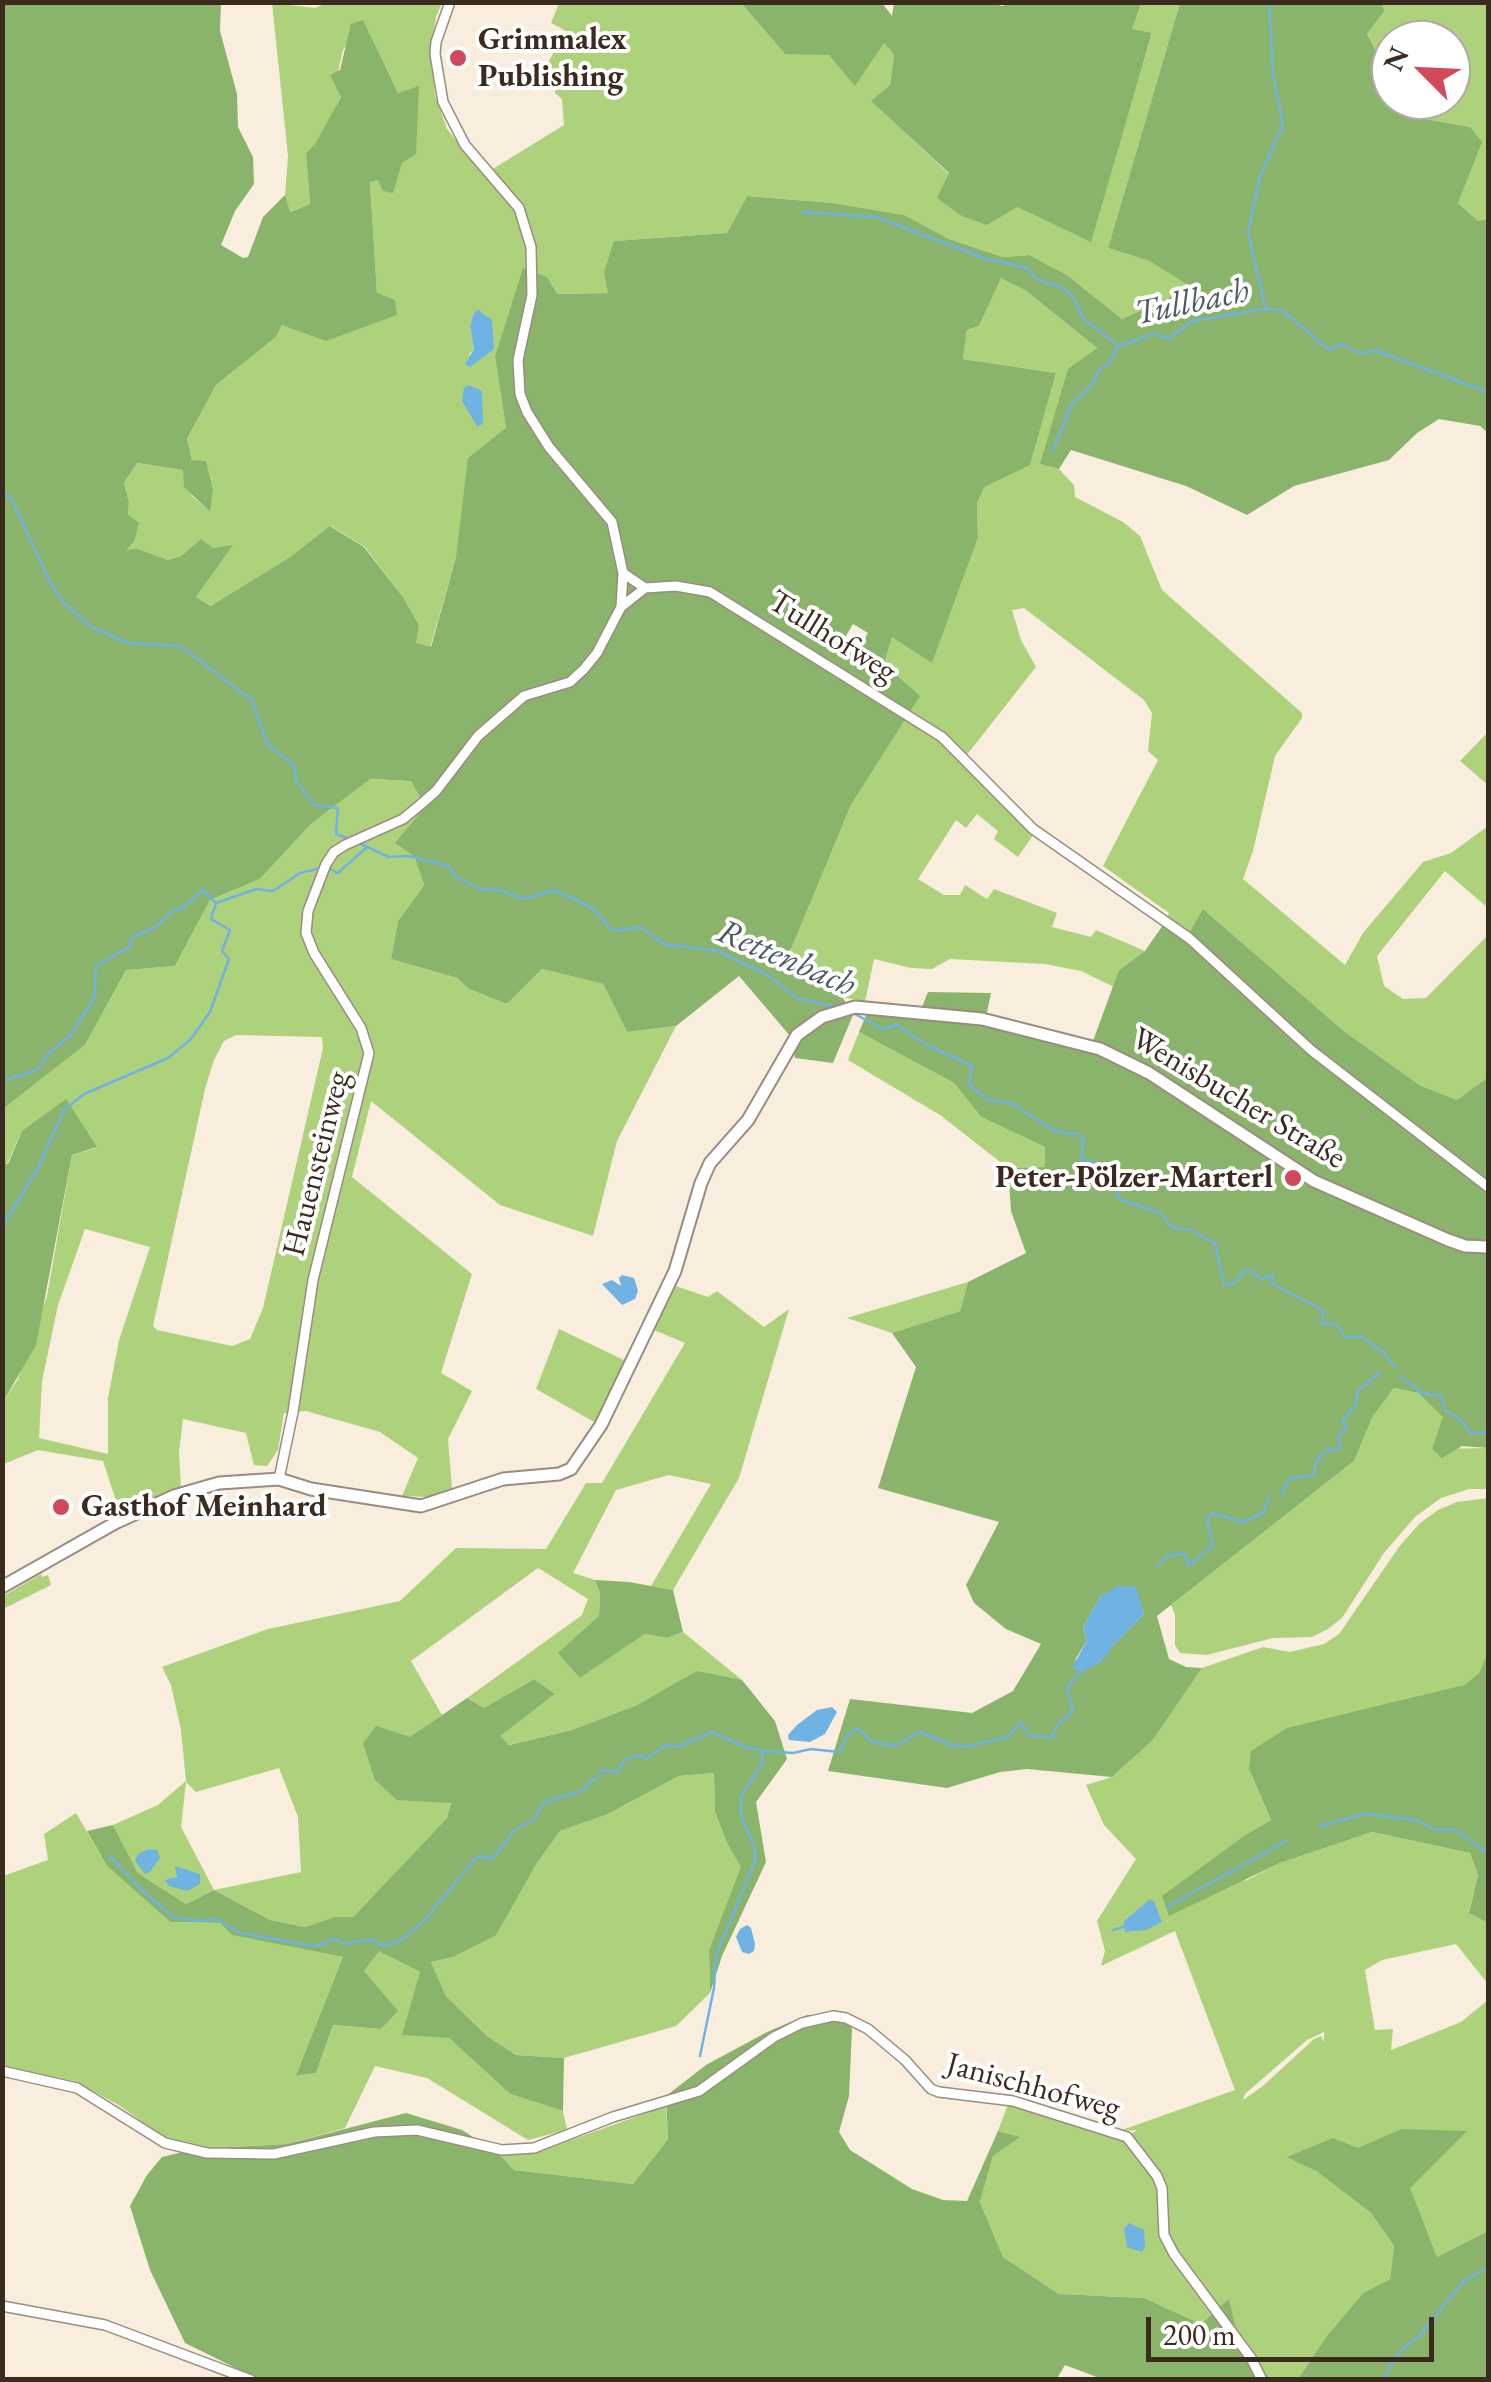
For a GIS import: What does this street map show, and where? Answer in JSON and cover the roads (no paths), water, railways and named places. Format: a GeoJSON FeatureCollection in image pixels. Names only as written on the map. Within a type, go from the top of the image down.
{"type":"FeatureCollection","features":[{"type":"Feature","properties":{"kind":"street"},"geometry":{"type":"LineString","coordinates":[[450,2],[436,42],[436,74],[443,102],[465,145],[519,208],[528,236],[532,295],[518,360],[520,394],[549,447],[612,522],[624,573],[646,588]]}},
{"type":"Feature","properties":{"kind":"street","name":"Hauensteinweg"},"geometry":{"type":"LineString","coordinates":[[279,1480],[314,1280],[369,1053],[361,1028],[308,943],[308,911],[334,852],[403,819],[436,791],[478,736],[524,696],[570,682],[584,670],[620,607],[624,573]]}},
{"type":"Feature","properties":{"kind":"street","name":"Tullhofweg"},"geometry":{"type":"LineString","coordinates":[[646,588],[676,586],[710,592],[942,736],[1033,829],[1189,938],[1311,1050],[1488,1187]]}},
{"type":"Feature","properties":{"kind":"street","name":"Hauensteinweg"},"geometry":{"type":"LineString","coordinates":[[620,607],[646,588]]}},
{"type":"Feature","properties":{"kind":"street","name":"Wenisbucher Straße"},"geometry":{"type":"LineString","coordinates":[[2,1587],[115,1523],[174,1496],[230,1481],[279,1480],[311,1489],[421,1506],[503,1479],[559,1474],[571,1469],[601,1425],[675,1271],[710,1163],[748,1120],[797,1035],[812,1022],[854,1007],[982,1019],[1100,1048],[1161,1080],[1314,1181],[1448,1240],[1464,1246],[1488,1247]]}},
{"type":"Feature","properties":{"kind":"street","name":"Janischhofweg"},"geometry":{"type":"LineString","coordinates":[[2,2071],[77,2088],[165,2143],[206,2153],[274,2154],[374,2132],[417,2130],[488,2148],[534,2148],[614,2117],[698,2091],[774,2037],[802,2023],[833,2016],[846,2018],[868,2029],[906,2060],[931,2089],[1013,2101],[1127,2136],[1158,2176],[1164,2235],[1174,2254],[1251,2358],[1262,2380]]}},
{"type":"Feature","properties":{"kind":"street"},"geometry":{"type":"LineString","coordinates":[[2,2306],[105,2324],[251,2380]]}},
{"type":"Feature","properties":{"kind":"water"},"geometry":{"type":"Polygon","coordinates":[[[478,310],[492,320],[494,349],[470,367],[465,364],[474,349],[470,326],[478,310]]]}},
{"type":"Feature","properties":{"kind":"water"},"geometry":{"type":"Polygon","coordinates":[[[469,385],[482,391],[483,424],[477,426],[462,401],[464,388],[469,385]]]}},
{"type":"Feature","properties":{"kind":"water"},"geometry":{"type":"Polygon","coordinates":[[[622,1275],[634,1278],[638,1291],[635,1299],[622,1305],[602,1284],[612,1280],[621,1286],[622,1275]]]}},
{"type":"Feature","properties":{"kind":"water"},"geometry":{"type":"Polygon","coordinates":[[[1118,1586],[1136,1587],[1144,1614],[1096,1663],[1081,1671],[1072,1668],[1087,1640],[1083,1628],[1100,1597],[1118,1586]]]}},
{"type":"Feature","properties":{"kind":"water"},"geometry":{"type":"Polygon","coordinates":[[[832,1707],[837,1712],[825,1734],[810,1742],[789,1740],[788,1735],[797,1725],[817,1710],[832,1707]]]}},
{"type":"Feature","properties":{"kind":"water"},"geometry":{"type":"Polygon","coordinates":[[[157,1850],[160,1858],[145,1874],[135,1861],[138,1854],[157,1850]]]}},
{"type":"Feature","properties":{"kind":"water"},"geometry":{"type":"Polygon","coordinates":[[[175,1866],[200,1874],[200,1884],[187,1891],[169,1886],[165,1880],[177,1877],[175,1866]]]}},
{"type":"Feature","properties":{"kind":"water"},"geometry":{"type":"Polygon","coordinates":[[[1149,1900],[1154,1901],[1162,1922],[1146,1930],[1125,1932],[1124,1921],[1149,1900]]]}},
{"type":"Feature","properties":{"kind":"water"},"geometry":{"type":"Polygon","coordinates":[[[747,1925],[755,1944],[749,1954],[742,1952],[736,1937],[747,1925]]]}},
{"type":"Feature","properties":{"kind":"water"},"geometry":{"type":"Polygon","coordinates":[[[1129,2223],[1144,2230],[1142,2252],[1127,2247],[1124,2229],[1129,2223]]]}},
{"type":"Feature","properties":{"kind":"waterway"},"geometry":{"type":"LineString","coordinates":[[1265,307],[1248,232],[1260,176],[1283,125],[1273,73],[1269,2]]}},
{"type":"Feature","properties":{"kind":"waterway","name":"Tullbach"},"geometry":{"type":"LineString","coordinates":[[803,212],[876,217],[987,259],[1028,268],[1036,279],[1065,289],[1084,319],[1119,346],[1153,334],[1170,338],[1192,321],[1265,309],[1282,310],[1329,350],[1342,344],[1358,353],[1377,351],[1488,392]]}},
{"type":"Feature","properties":{"kind":"waterway"},"geometry":{"type":"LineString","coordinates":[[1053,450],[1072,404],[1093,384],[1117,348]]}},
{"type":"Feature","properties":{"kind":"waterway","name":"Rettenbach"},"geometry":{"type":"LineString","coordinates":[[2,492],[12,500],[63,602],[91,627],[129,643],[180,646],[252,700],[267,744],[294,765],[296,781],[314,805],[338,808],[336,834],[349,839]]}},
{"type":"Feature","properties":{"kind":"waterway","name":"Rettenbach"},"geometry":{"type":"LineString","coordinates":[[361,844],[389,857],[409,856],[448,866],[458,878],[480,889],[500,890],[524,899],[554,890],[591,907],[613,931],[641,927],[664,944],[717,951],[766,974],[797,998],[836,1007]]}},
{"type":"Feature","properties":{"kind":"waterway"},"geometry":{"type":"LineString","coordinates":[[330,869],[338,873],[367,847]]}},
{"type":"Feature","properties":{"kind":"waterway"},"geometry":{"type":"LineString","coordinates":[[2,1081],[37,1070],[50,1052],[71,1035],[94,998],[96,966],[128,948],[133,936],[153,929],[203,890],[216,903],[256,889],[273,891],[300,873],[317,869]]}},
{"type":"Feature","properties":{"kind":"waterway"},"geometry":{"type":"LineString","coordinates":[[2,1227],[38,1168],[64,1110],[84,1094],[168,1058],[190,1040],[210,1012],[229,959],[222,951],[230,930],[211,919],[216,903]]}},
{"type":"Feature","properties":{"kind":"waterway","name":"Rettenbach"},"geometry":{"type":"LineString","coordinates":[[853,1013],[883,1029],[897,1025],[927,1045],[972,1066],[969,1084],[986,1099],[1013,1104],[1052,1129],[1076,1133],[1084,1139],[1084,1160],[1093,1162],[1107,1175],[1114,1175],[1124,1185],[1117,1193],[1119,1199],[1159,1212],[1173,1228],[1191,1230],[1215,1243],[1224,1285],[1235,1283],[1244,1271],[1254,1272],[1261,1280],[1272,1275],[1273,1284],[1324,1311],[1322,1323],[1336,1325],[1346,1337],[1362,1337],[1395,1367]]}},
{"type":"Feature","properties":{"kind":"waterway"},"geometry":{"type":"LineString","coordinates":[[1282,1495],[1289,1479],[1313,1475],[1317,1460],[1327,1450],[1341,1448],[1338,1437],[1347,1428],[1342,1421],[1355,1406],[1358,1391],[1380,1372]]}},
{"type":"Feature","properties":{"kind":"waterway","name":"Rettenbach"},"geometry":{"type":"LineString","coordinates":[[1401,1377],[1422,1393],[1441,1396],[1445,1410],[1461,1420],[1471,1434],[1488,1432]]}},
{"type":"Feature","properties":{"kind":"waterway"},"geometry":{"type":"LineString","coordinates":[[1157,1567],[1166,1557],[1178,1554],[1185,1554],[1188,1566],[1213,1546],[1207,1520],[1212,1513],[1243,1522],[1263,1513],[1269,1497]]}},
{"type":"Feature","properties":{"kind":"waterway"},"geometry":{"type":"LineString","coordinates":[[110,1856],[174,1918],[216,1919],[239,1933],[314,1946],[333,1938],[345,1944],[372,1939],[383,1946],[400,1941],[423,1922],[474,1860],[481,1856],[492,1859],[514,1831],[535,1818],[544,1802],[582,1791],[597,1780],[602,1770],[618,1772],[624,1760],[641,1755],[646,1759],[666,1745],[677,1747],[713,1732],[762,1751],[793,1753],[811,1749],[839,1752],[848,1735],[858,1728],[872,1742],[895,1746],[921,1732],[965,1747],[1008,1737],[1021,1722],[1029,1736],[1052,1737],[1058,1724],[1073,1711],[1067,1688],[1081,1671],[1101,1661],[1109,1650]]}},
{"type":"Feature","properties":{"kind":"waterway"},"geometry":{"type":"LineString","coordinates":[[700,2056],[714,1988],[716,1956],[755,1861],[755,1849],[741,1815],[741,1796],[763,1762],[762,1752]]}},
{"type":"Feature","properties":{"kind":"waterway"},"geometry":{"type":"LineString","coordinates":[[1320,1826],[1364,1814],[1416,1820],[1435,1830],[1454,1829],[1488,1853]]}},
{"type":"Feature","properties":{"kind":"waterway"},"geometry":{"type":"LineString","coordinates":[[1168,1906],[1287,1841]]}},
{"type":"Feature","properties":{"kind":"waterway"},"geometry":{"type":"LineString","coordinates":[[1113,1930],[1126,1926]]}},
{"type":"Feature","properties":{"kind":"waterway"},"geometry":{"type":"LineString","coordinates":[[1383,2380],[1399,2352],[1419,2336],[1464,2281],[1488,2268]]}},
{"type":"Feature","properties":{"kind":"place","name":"Grimmalex Publishing"},"geometry":{"type":"Point","coordinates":[458,58]}},
{"type":"Feature","properties":{"kind":"place","name":"Peter-Pölzer-Marterl"},"geometry":{"type":"Point","coordinates":[1293,1178]}},
{"type":"Feature","properties":{"kind":"place","name":"Gasthof Meinhard"},"geometry":{"type":"Point","coordinates":[61,1507]}}]}
